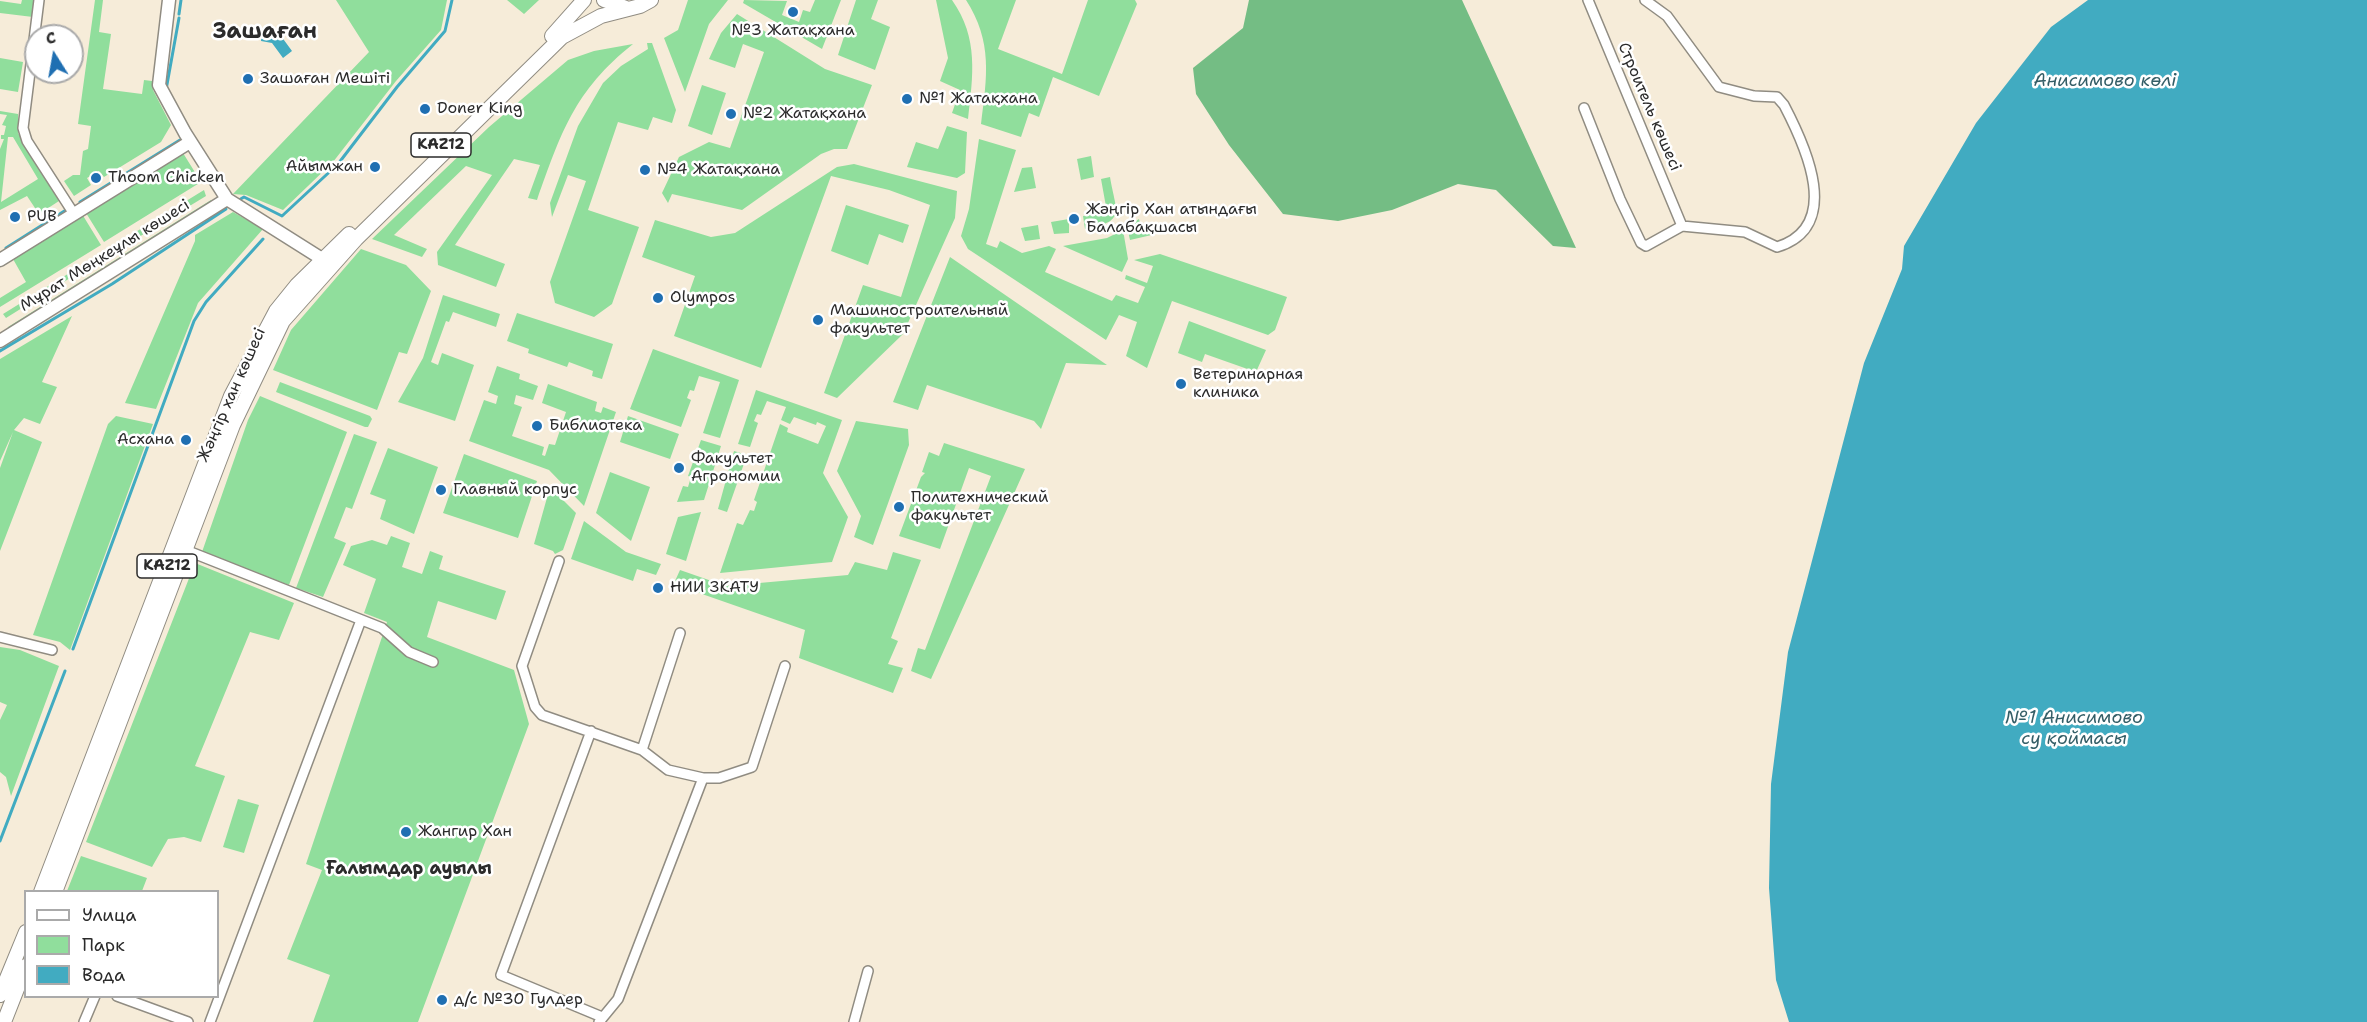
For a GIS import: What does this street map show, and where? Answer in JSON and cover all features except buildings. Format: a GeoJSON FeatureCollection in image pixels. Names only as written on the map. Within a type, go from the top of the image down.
{"type":"FeatureCollection","features":[{"type":"Feature","properties":{"kind":"main road"},"geometry":{"type":"LineString","coordinates":[[169,0],[159,85],[190,142],[227,199],[328,261]]}},
{"type":"Feature","properties":{"kind":"main road","name":"Жәңгір хан көшесі"},"geometry":{"type":"LineString","coordinates":[[328,261],[557,31],[584,0]]}},
{"type":"Feature","properties":{"kind":"main road"},"geometry":{"type":"LineString","coordinates":[[604,0],[613,5],[631,8]]}},
{"type":"Feature","properties":{"kind":"main road","name":"Жәңгір хан көшесі"},"geometry":{"type":"LineString","coordinates":[[55,890],[181,548],[231,396],[261,335],[297,285],[328,261],[562,37],[592,19],[651,0]]}},
{"type":"Feature","properties":{"kind":"main road"},"geometry":{"type":"LineString","coordinates":[[0,260],[190,142]]}},
{"type":"Feature","properties":{"kind":"main road","name":"Мұрат Мөңкеұлы көшесі"},"geometry":{"type":"LineString","coordinates":[[0,341],[227,199]]}},
{"type":"Feature","properties":{"kind":"main road","name":"Жәңгір хан көшесі"},"geometry":{"type":"LineString","coordinates":[[41,890],[181,548]]}},
{"type":"Feature","properties":{"kind":"main road"},"geometry":{"type":"LineString","coordinates":[[0,995],[21,956]]}},
{"type":"Feature","properties":{"kind":"main road"},"geometry":{"type":"LineString","coordinates":[[4,1022],[24,971]]}},
{"type":"Feature","properties":{"kind":"street"},"geometry":{"type":"LineString","coordinates":[[39,0],[23,128],[27,141],[74,214]]}},
{"type":"Feature","properties":{"kind":"street","name":"Строитель көшесі"},"geometry":{"type":"LineString","coordinates":[[1588,0],[1682,226]]}},
{"type":"Feature","properties":{"kind":"street"},"geometry":{"type":"LineString","coordinates":[[1584,108],[1620,199],[1641,243],[1651,245],[1682,226],[1745,232],[1777,247],[1801,236],[1810,223],[1815,206],[1813,177],[1784,105],[1777,97],[1754,96],[1719,87],[1667,15],[1646,0]]}},
{"type":"Feature","properties":{"kind":"street"},"geometry":{"type":"LineString","coordinates":[[181,548],[382,628],[409,652],[433,662]]}},
{"type":"Feature","properties":{"kind":"street"},"geometry":{"type":"LineString","coordinates":[[559,561],[522,666],[535,707],[542,715],[642,750],[668,770],[703,778],[720,778],[752,767],[785,666]]}},
{"type":"Feature","properties":{"kind":"street"},"geometry":{"type":"LineString","coordinates":[[210,1022],[361,620]]}},
{"type":"Feature","properties":{"kind":"street"},"geometry":{"type":"LineString","coordinates":[[642,750],[680,633]]}},
{"type":"Feature","properties":{"kind":"street"},"geometry":{"type":"LineString","coordinates":[[0,637],[52,650]]}},
{"type":"Feature","properties":{"kind":"street"},"geometry":{"type":"LineString","coordinates":[[591,731],[501,975],[600,1020],[618,999],[703,778]]}},
{"type":"Feature","properties":{"kind":"street"},"geometry":{"type":"LineString","coordinates":[[854,1022],[868,971]]}},
{"type":"Feature","properties":{"kind":"street"},"geometry":{"type":"LineString","coordinates":[[84,1022],[94,998]]}},
{"type":"Feature","properties":{"kind":"street"},"geometry":{"type":"LineString","coordinates":[[122,998],[188,1022]]}},
{"type":"Feature","properties":{"kind":"green space"},"geometry":{"type":"Polygon","coordinates":[[[22,0],[35,0],[33,17],[0,13],[0,1],[21,4],[22,0]]]}},
{"type":"Feature","properties":{"kind":"green space"},"geometry":{"type":"Polygon","coordinates":[[[95,0],[103,0],[99,32],[111,34],[103,89],[142,94],[144,80],[152,81],[153,90],[171,125],[161,142],[104,177],[99,171],[87,178],[91,185],[74,196],[64,181],[73,175],[80,175],[83,151],[88,149],[91,126],[78,124],[95,0]]]}},
{"type":"Feature","properties":{"kind":"green space"},"geometry":{"type":"Polygon","coordinates":[[[336,0],[447,0],[441,30],[396,81],[333,162],[283,210],[246,195],[233,194],[369,52],[336,0]]]}},
{"type":"Feature","properties":{"kind":"green space"},"geometry":{"type":"Polygon","coordinates":[[[507,0],[539,0],[524,14],[507,0]]]}},
{"type":"Feature","properties":{"kind":"green space"},"geometry":{"type":"Polygon","coordinates":[[[688,0],[728,0],[709,24],[685,92],[664,38],[678,30],[688,0]]]}},
{"type":"Feature","properties":{"kind":"green space"},"geometry":{"type":"Polygon","coordinates":[[[744,0],[787,1],[782,15],[799,22],[803,10],[810,12],[815,0],[841,0],[822,49],[743,3],[744,0]]]}},
{"type":"Feature","properties":{"kind":"green space"},"geometry":{"type":"Polygon","coordinates":[[[856,0],[878,0],[871,19],[890,27],[875,70],[838,55],[856,0]]]}},
{"type":"Feature","properties":{"kind":"green space"},"geometry":{"type":"Polygon","coordinates":[[[936,0],[952,0],[967,29],[972,58],[968,119],[952,113],[960,90],[940,81],[948,58],[936,0]]]}},
{"type":"Feature","properties":{"kind":"green space"},"geometry":{"type":"Polygon","coordinates":[[[966,0],[1016,0],[998,49],[1062,74],[1088,0],[1135,0],[1137,4],[1099,96],[1053,77],[1039,117],[1029,113],[1021,137],[981,124],[986,60],[981,30],[966,0]]]}},
{"type":"Feature","properties":{"kind":"green space"},"geometry":{"type":"Polygon","coordinates":[[[1249,0],[1462,0],[1576,248],[1553,246],[1496,190],[1458,184],[1392,210],[1338,221],[1283,214],[1229,145],[1196,94],[1193,68],[1243,28],[1249,0]]]}},
{"type":"Feature","properties":{"kind":"green space"},"geometry":{"type":"Polygon","coordinates":[[[737,14],[825,69],[872,85],[847,149],[834,149],[821,154],[742,210],[672,194],[668,203],[662,193],[679,157],[709,142],[730,148],[764,52],[743,44],[735,68],[709,59],[721,33],[737,14]]]}},
{"type":"Feature","properties":{"kind":"green space"},"geometry":{"type":"Polygon","coordinates":[[[647,43],[652,43],[676,110],[672,123],[653,117],[648,130],[618,122],[588,210],[639,227],[612,304],[594,317],[555,303],[550,282],[586,181],[568,175],[552,217],[550,203],[578,126],[603,83],[621,66],[648,49],[647,43]]]}},
{"type":"Feature","properties":{"kind":"green space"},"geometry":{"type":"Polygon","coordinates":[[[633,44],[613,61],[583,96],[562,134],[537,200],[528,198],[540,165],[514,159],[455,245],[505,264],[496,287],[438,265],[437,252],[492,175],[466,166],[394,235],[427,249],[422,257],[372,239],[489,127],[568,60],[594,51],[633,44]]]}},
{"type":"Feature","properties":{"kind":"green space"},"geometry":{"type":"Polygon","coordinates":[[[0,58],[23,62],[18,92],[0,89],[0,58]]]}},
{"type":"Feature","properties":{"kind":"green space"},"geometry":{"type":"Polygon","coordinates":[[[702,85],[726,93],[712,135],[688,126],[702,85]]]}},
{"type":"Feature","properties":{"kind":"green space"},"geometry":{"type":"Polygon","coordinates":[[[0,111],[18,114],[18,133],[59,201],[39,214],[27,196],[0,210],[0,149],[4,139],[1,139],[1,135],[4,135],[6,126],[2,125],[7,115],[0,114],[0,111]],[[8,137],[1,202],[38,179],[13,137],[8,137]]]}},
{"type":"Feature","properties":{"kind":"green space"},"geometry":{"type":"Polygon","coordinates":[[[947,126],[967,132],[965,173],[957,178],[907,167],[916,142],[938,149],[947,126]]]}},
{"type":"Feature","properties":{"kind":"green space"},"geometry":{"type":"Polygon","coordinates":[[[979,139],[1016,150],[986,244],[997,248],[1000,241],[1022,253],[1049,246],[1056,249],[1045,272],[1112,301],[1116,295],[1138,303],[1145,287],[1125,279],[1126,275],[1147,283],[1153,266],[1134,260],[1160,254],[1287,297],[1275,330],[1268,335],[1172,301],[1147,368],[1126,356],[1137,322],[1119,315],[1106,340],[968,249],[961,236],[969,209],[979,139]]]}},
{"type":"Feature","properties":{"kind":"green space"},"geometry":{"type":"Polygon","coordinates":[[[183,153],[201,182],[104,242],[86,213],[183,153]]]}},
{"type":"Feature","properties":{"kind":"green space"},"geometry":{"type":"Polygon","coordinates":[[[1091,156],[1094,177],[1081,180],[1077,159],[1091,156]]]}},
{"type":"Feature","properties":{"kind":"green space"},"geometry":{"type":"Polygon","coordinates":[[[854,164],[957,191],[955,218],[903,334],[837,398],[824,393],[863,285],[901,297],[930,205],[889,190],[831,176],[761,368],[674,336],[695,276],[642,257],[655,220],[711,237],[735,233],[837,167],[854,164]]]}},
{"type":"Feature","properties":{"kind":"green space"},"geometry":{"type":"Polygon","coordinates":[[[1032,167],[1036,188],[1014,192],[1022,168],[1032,167]]]}},
{"type":"Feature","properties":{"kind":"green space"},"geometry":{"type":"Polygon","coordinates":[[[1110,177],[1116,214],[1107,223],[1085,229],[1083,216],[1107,212],[1101,179],[1110,177]]]}},
{"type":"Feature","properties":{"kind":"green space"},"geometry":{"type":"Polygon","coordinates":[[[204,190],[206,196],[111,254],[108,249],[204,190]]]}},
{"type":"Feature","properties":{"kind":"green space"},"geometry":{"type":"Polygon","coordinates":[[[211,200],[213,203],[7,331],[8,327],[211,200]]]}},
{"type":"Feature","properties":{"kind":"green space"},"geometry":{"type":"Polygon","coordinates":[[[846,205],[909,225],[903,243],[879,234],[868,265],[831,251],[846,205]]]}},
{"type":"Feature","properties":{"kind":"green space"},"geometry":{"type":"Polygon","coordinates":[[[233,212],[263,229],[198,303],[156,409],[125,403],[195,241],[195,235],[233,212]]]}},
{"type":"Feature","properties":{"kind":"green space"},"geometry":{"type":"Polygon","coordinates":[[[82,214],[101,245],[0,307],[0,298],[26,282],[13,259],[82,214]]]}},
{"type":"Feature","properties":{"kind":"green space"},"geometry":{"type":"Polygon","coordinates":[[[1069,219],[1069,233],[1054,234],[1051,222],[1069,219]]]}},
{"type":"Feature","properties":{"kind":"green space"},"geometry":{"type":"Polygon","coordinates":[[[1139,219],[1142,231],[1155,228],[1156,234],[1130,240],[1127,227],[1139,219]]]}},
{"type":"Feature","properties":{"kind":"green space"},"geometry":{"type":"Polygon","coordinates":[[[1038,225],[1040,239],[1025,241],[1021,228],[1038,225]]]}},
{"type":"Feature","properties":{"kind":"green space"},"geometry":{"type":"Polygon","coordinates":[[[1123,230],[1128,259],[1122,272],[1063,246],[1107,238],[1123,230]]]}},
{"type":"Feature","properties":{"kind":"green space"},"geometry":{"type":"Polygon","coordinates":[[[361,249],[406,265],[431,291],[407,354],[399,352],[377,410],[273,370],[291,330],[361,249]]]}},
{"type":"Feature","properties":{"kind":"green space"},"geometry":{"type":"Polygon","coordinates":[[[105,251],[107,255],[6,318],[3,314],[105,251]]]}},
{"type":"Feature","properties":{"kind":"green space"},"geometry":{"type":"Polygon","coordinates":[[[950,257],[1107,365],[1066,363],[1041,429],[1034,421],[927,385],[918,410],[893,402],[950,257]]]}},
{"type":"Feature","properties":{"kind":"green space"},"geometry":{"type":"Polygon","coordinates":[[[443,295],[500,314],[496,327],[453,312],[449,322],[446,321],[431,362],[438,365],[442,353],[474,365],[455,421],[398,402],[423,358],[443,295]]]}},
{"type":"Feature","properties":{"kind":"green space"},"geometry":{"type":"Polygon","coordinates":[[[517,313],[613,344],[602,379],[592,376],[593,371],[569,362],[567,367],[528,353],[529,349],[507,341],[517,313]]]}},
{"type":"Feature","properties":{"kind":"green space"},"geometry":{"type":"Polygon","coordinates":[[[72,316],[42,382],[57,387],[40,424],[24,418],[14,430],[42,442],[0,551],[0,468],[13,432],[0,461],[0,359],[72,316]]]}},
{"type":"Feature","properties":{"kind":"green space"},"geometry":{"type":"Polygon","coordinates":[[[1189,321],[1266,350],[1256,372],[1205,354],[1202,362],[1178,353],[1189,321]]]}},
{"type":"Feature","properties":{"kind":"green space"},"geometry":{"type":"Polygon","coordinates":[[[653,349],[739,380],[720,438],[703,433],[720,382],[699,376],[694,391],[690,390],[687,398],[691,400],[681,427],[630,409],[653,349]]]}},
{"type":"Feature","properties":{"kind":"green space"},"geometry":{"type":"Polygon","coordinates":[[[497,366],[520,374],[519,379],[538,386],[533,400],[516,395],[514,404],[522,407],[512,436],[544,447],[542,455],[545,456],[549,444],[555,445],[566,412],[542,403],[548,384],[597,402],[595,411],[601,413],[603,407],[616,412],[584,506],[549,470],[469,441],[484,400],[496,404],[498,396],[488,392],[497,366]]]}},
{"type":"Feature","properties":{"kind":"green space"},"geometry":{"type":"Polygon","coordinates":[[[280,382],[370,416],[372,419],[368,427],[365,427],[276,392],[280,382]]]}},
{"type":"Feature","properties":{"kind":"green space"},"geometry":{"type":"Polygon","coordinates":[[[756,390],[842,420],[823,473],[848,517],[832,562],[720,573],[737,523],[743,525],[750,510],[754,511],[757,502],[754,500],[780,424],[788,428],[787,432],[818,444],[826,426],[794,417],[790,424],[781,420],[786,407],[767,401],[761,415],[757,414],[754,421],[758,423],[750,447],[738,444],[756,390]]]}},
{"type":"Feature","properties":{"kind":"green space"},"geometry":{"type":"Polygon","coordinates":[[[260,396],[347,432],[289,585],[202,552],[248,420],[260,396]]]}},
{"type":"Feature","properties":{"kind":"green space"},"geometry":{"type":"Polygon","coordinates":[[[116,416],[153,424],[70,650],[60,642],[33,635],[108,424],[116,416]]]}},
{"type":"Feature","properties":{"kind":"green space"},"geometry":{"type":"Polygon","coordinates":[[[628,416],[679,434],[670,459],[620,442],[628,416]]]}},
{"type":"Feature","properties":{"kind":"green space"},"geometry":{"type":"Polygon","coordinates":[[[856,421],[908,429],[909,445],[873,545],[854,537],[861,516],[837,471],[856,421]]]}},
{"type":"Feature","properties":{"kind":"green space"},"geometry":{"type":"Polygon","coordinates":[[[354,434],[377,442],[352,509],[346,507],[334,538],[346,543],[323,597],[296,588],[354,434]]]}},
{"type":"Feature","properties":{"kind":"green space"},"geometry":{"type":"Polygon","coordinates":[[[701,440],[721,446],[704,500],[677,502],[683,486],[688,487],[691,477],[688,476],[701,440]]]}},
{"type":"Feature","properties":{"kind":"green space"},"geometry":{"type":"Polygon","coordinates":[[[944,443],[1025,469],[931,679],[911,671],[918,648],[925,650],[991,476],[969,468],[940,549],[899,536],[921,477],[925,473],[922,472],[929,452],[939,456],[944,443]]]}},
{"type":"Feature","properties":{"kind":"green space"},"geometry":{"type":"Polygon","coordinates":[[[388,448],[438,467],[414,534],[380,519],[386,500],[370,494],[388,448]]]}},
{"type":"Feature","properties":{"kind":"green space"},"geometry":{"type":"Polygon","coordinates":[[[734,451],[747,455],[727,512],[718,509],[734,451]]]}},
{"type":"Feature","properties":{"kind":"green space"},"geometry":{"type":"Polygon","coordinates":[[[464,454],[537,481],[518,538],[443,513],[464,454]]]}},
{"type":"Feature","properties":{"kind":"green space"},"geometry":{"type":"Polygon","coordinates":[[[610,472],[650,487],[631,541],[596,513],[610,472]]]}},
{"type":"Feature","properties":{"kind":"green space"},"geometry":{"type":"Polygon","coordinates":[[[550,487],[576,513],[563,550],[555,554],[553,551],[534,544],[550,487]]]}},
{"type":"Feature","properties":{"kind":"green space"},"geometry":{"type":"Polygon","coordinates":[[[701,512],[686,561],[666,554],[678,517],[701,512]]]}},
{"type":"Feature","properties":{"kind":"green space"},"geometry":{"type":"Polygon","coordinates":[[[584,521],[626,552],[661,564],[656,575],[637,569],[633,581],[571,559],[584,521]]]}},
{"type":"Feature","properties":{"kind":"green space"},"geometry":{"type":"Polygon","coordinates":[[[391,536],[410,543],[402,567],[422,574],[430,551],[443,556],[439,569],[506,591],[496,620],[438,601],[427,637],[514,670],[529,724],[418,1022],[313,1022],[330,975],[287,959],[322,870],[306,864],[387,622],[364,613],[376,579],[343,565],[351,546],[372,540],[387,545],[391,536]]]}},
{"type":"Feature","properties":{"kind":"green space"},"geometry":{"type":"Polygon","coordinates":[[[893,552],[921,560],[891,638],[898,641],[888,664],[903,668],[893,693],[799,658],[805,630],[702,594],[675,581],[680,570],[726,586],[848,575],[855,562],[887,570],[893,552]]]}},
{"type":"Feature","properties":{"kind":"green space"},"geometry":{"type":"Polygon","coordinates":[[[195,563],[294,603],[279,640],[250,632],[195,766],[225,776],[201,842],[184,837],[168,839],[152,867],[86,842],[195,563]]]}},
{"type":"Feature","properties":{"kind":"green space"},"geometry":{"type":"Polygon","coordinates":[[[0,647],[20,650],[59,666],[11,796],[6,777],[0,772],[0,720],[7,705],[0,702],[0,647]]]}},
{"type":"Feature","properties":{"kind":"green space"},"geometry":{"type":"Polygon","coordinates":[[[238,799],[259,805],[244,853],[223,847],[238,799]]]}},
{"type":"Feature","properties":{"kind":"green space"},"geometry":{"type":"Polygon","coordinates":[[[81,856],[147,878],[142,890],[67,890],[81,856]]]}},
{"type":"Feature","properties":{"kind":"water","name":"№1 Анисимово су қоймасы"},"geometry":{"type":"Polygon","coordinates":[[[2088,0],[2367,0],[2367,1022],[1789,1022],[1776,980],[1769,888],[1771,784],[1788,652],[1864,363],[1902,269],[1904,246],[1976,123],[2051,27],[2088,0]]]}},
{"type":"Feature","properties":{"kind":"water"},"geometry":{"type":"Polygon","coordinates":[[[262,33],[281,36],[292,51],[283,58],[272,43],[261,41],[262,33]]]}},
{"type":"Feature","properties":{"kind":"waterway"},"geometry":{"type":"LineString","coordinates":[[179,14],[181,0]]}},
{"type":"Feature","properties":{"kind":"waterway"},"geometry":{"type":"LineString","coordinates":[[239,200],[244,197],[282,216],[338,164],[397,87],[445,31],[452,0]]}},
{"type":"Feature","properties":{"kind":"waterway"},"geometry":{"type":"LineString","coordinates":[[166,90],[179,18]]}},
{"type":"Feature","properties":{"kind":"waterway"},"geometry":{"type":"LineString","coordinates":[[80,202],[180,140]]}},
{"type":"Feature","properties":{"kind":"waterway"},"geometry":{"type":"LineString","coordinates":[[0,351],[112,284],[226,209]]}},
{"type":"Feature","properties":{"kind":"waterway"},"geometry":{"type":"LineString","coordinates":[[6,248],[66,210]]}},
{"type":"Feature","properties":{"kind":"waterway"},"geometry":{"type":"LineString","coordinates":[[73,649],[194,321],[206,302],[263,239]]}},
{"type":"Feature","properties":{"kind":"waterway"},"geometry":{"type":"LineString","coordinates":[[0,841],[65,671]]}},
{"type":"Feature","properties":{"kind":"place","name":"№3 Жатақхана"},"geometry":{"type":"Point","coordinates":[793,12]}},
{"type":"Feature","properties":{"kind":"place","name":"Зашаған Мешіті"},"geometry":{"type":"Point","coordinates":[248,79]}},
{"type":"Feature","properties":{"kind":"place","name":"№1 Жатақхана"},"geometry":{"type":"Point","coordinates":[907,99]}},
{"type":"Feature","properties":{"kind":"place","name":"Doner King"},"geometry":{"type":"Point","coordinates":[425,109]}},
{"type":"Feature","properties":{"kind":"place","name":"№2 Жатақхана"},"geometry":{"type":"Point","coordinates":[731,114]}},
{"type":"Feature","properties":{"kind":"place","name":"Айымжан"},"geometry":{"type":"Point","coordinates":[375,167]}},
{"type":"Feature","properties":{"kind":"place","name":"№4 Жатақхана"},"geometry":{"type":"Point","coordinates":[645,170]}},
{"type":"Feature","properties":{"kind":"place","name":"Thoom Chicken"},"geometry":{"type":"Point","coordinates":[96,178]}},
{"type":"Feature","properties":{"kind":"place","name":"PUB"},"geometry":{"type":"Point","coordinates":[15,217]}},
{"type":"Feature","properties":{"kind":"place","name":"Жәңгір Хан атындағы Балабақшасы"},"geometry":{"type":"Point","coordinates":[1074,219]}},
{"type":"Feature","properties":{"kind":"place","name":"Olympos"},"geometry":{"type":"Point","coordinates":[658,298]}},
{"type":"Feature","properties":{"kind":"place","name":"Машиностроительный факультет"},"geometry":{"type":"Point","coordinates":[818,320]}},
{"type":"Feature","properties":{"kind":"place","name":"Ветеринарная клиника"},"geometry":{"type":"Point","coordinates":[1181,384]}},
{"type":"Feature","properties":{"kind":"place","name":"Библиотека"},"geometry":{"type":"Point","coordinates":[537,426]}},
{"type":"Feature","properties":{"kind":"place","name":"Асхана"},"geometry":{"type":"Point","coordinates":[186,440]}},
{"type":"Feature","properties":{"kind":"place","name":"Факультет Агрономии"},"geometry":{"type":"Point","coordinates":[679,468]}},
{"type":"Feature","properties":{"kind":"place","name":"Главный корпус"},"geometry":{"type":"Point","coordinates":[441,490]}},
{"type":"Feature","properties":{"kind":"place","name":"Политехнический факультет"},"geometry":{"type":"Point","coordinates":[899,507]}},
{"type":"Feature","properties":{"kind":"place","name":"НИИ ЗКАТУ"},"geometry":{"type":"Point","coordinates":[658,588]}},
{"type":"Feature","properties":{"kind":"place","name":"Жангир Хан"},"geometry":{"type":"Point","coordinates":[406,832]}},
{"type":"Feature","properties":{"kind":"place","name":"д/с №30 Гулдер"},"geometry":{"type":"Point","coordinates":[442,1000]}},
{"type":"Feature","properties":{"kind":"district","name":"Зашаған"},"geometry":{"type":"Point","coordinates":[265,32]}},
{"type":"Feature","properties":{"kind":"district","name":"Ғалымдар ауылы"},"geometry":{"type":"Point","coordinates":[409,869]}},
{"type":"Feature","properties":{"kind":"water label","name":"Анисимово көлі"},"geometry":{"type":"Point","coordinates":[2105,81]}}]}
